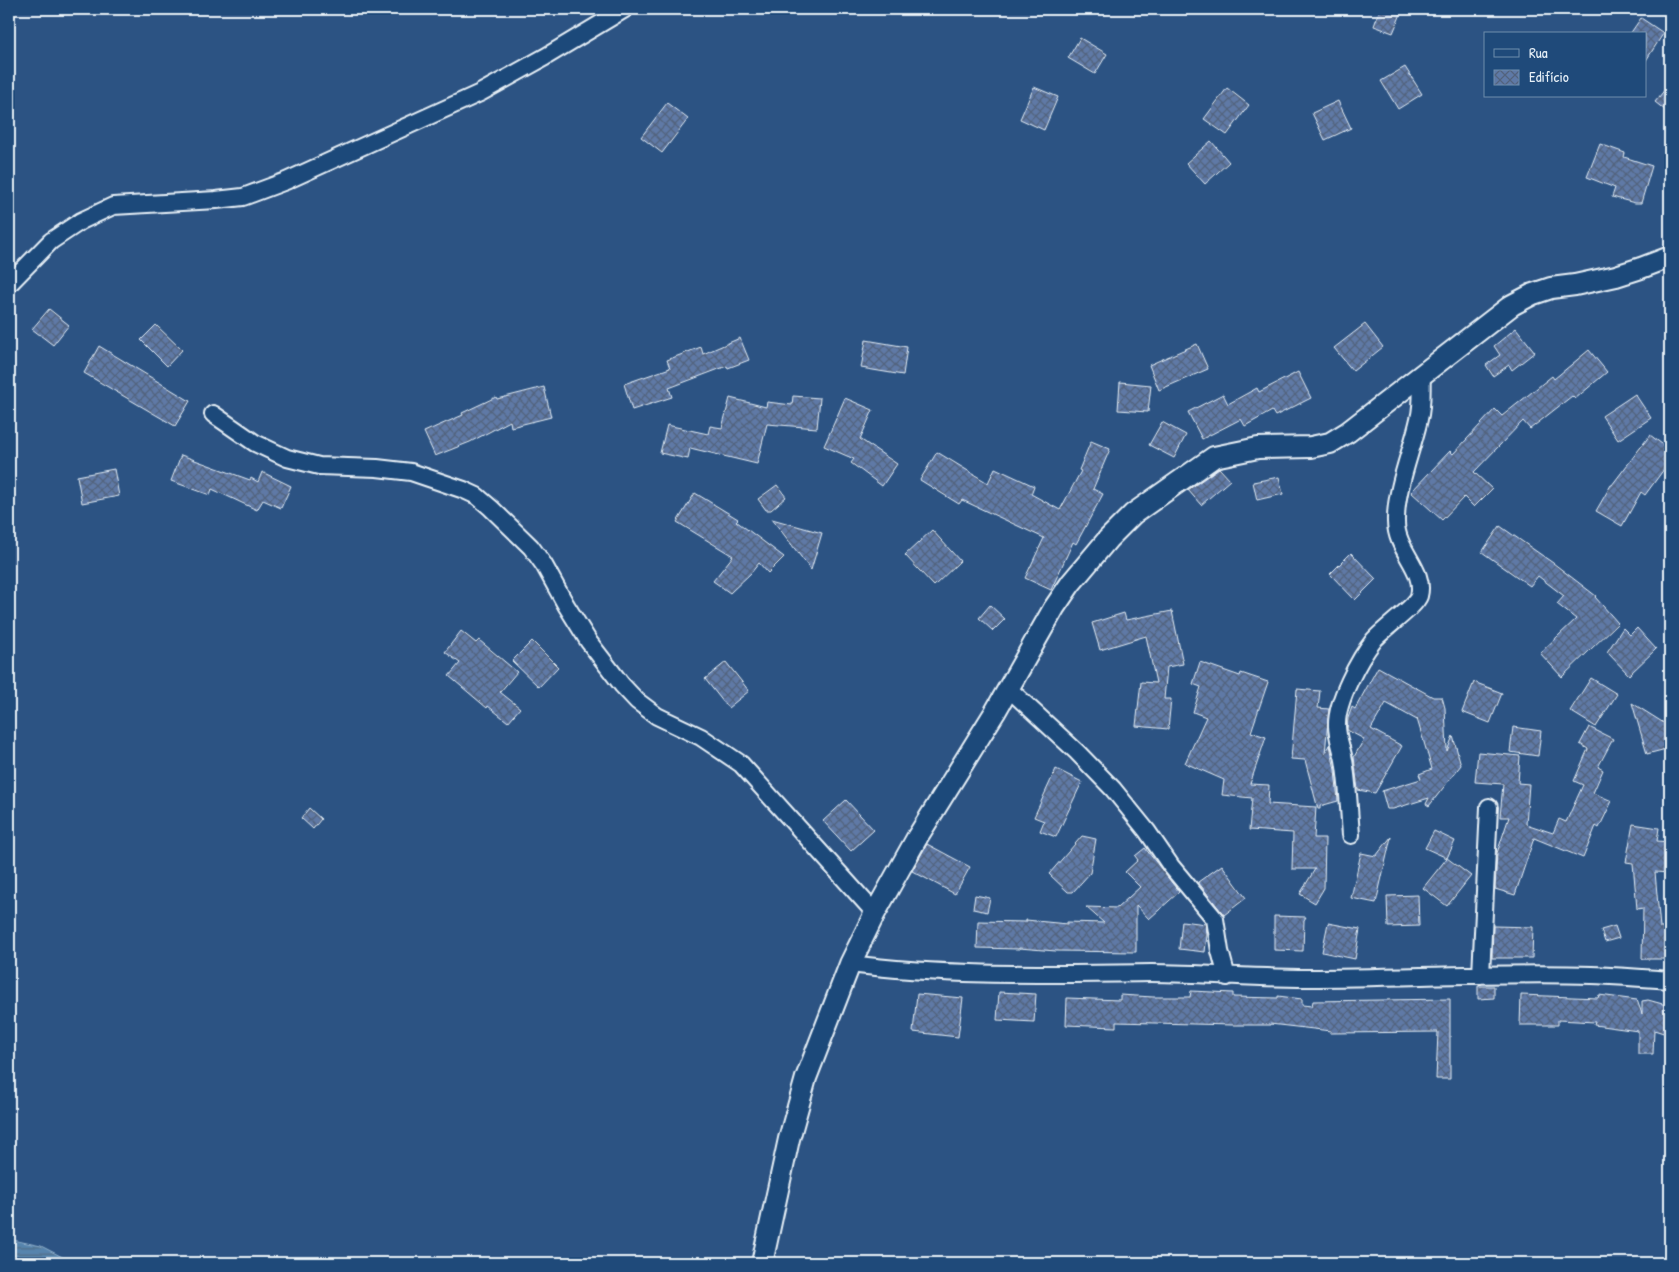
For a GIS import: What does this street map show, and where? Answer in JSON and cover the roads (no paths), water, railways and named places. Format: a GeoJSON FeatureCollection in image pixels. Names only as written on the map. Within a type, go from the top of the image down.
{"type":"FeatureCollection","features":[{"type":"Feature","properties":{"kind":"street"},"geometry":{"type":"LineString","coordinates":[[9,284],[51,241],[81,221],[113,206],[243,197],[286,181],[480,93],[625,9]]}},
{"type":"Feature","properties":{"kind":"street"},"geometry":{"type":"LineString","coordinates":[[762,1263],[789,1139],[806,1078],[850,964],[875,913],[918,836],[945,796],[1054,608],[1071,583],[1108,539],[1133,514],[1214,457],[1258,448],[1311,448],[1330,443],[1348,432],[1512,305],[1551,288],[1616,276],[1670,257]]}},
{"type":"Feature","properties":{"kind":"street"},"geometry":{"type":"LineString","coordinates":[[1351,835],[1344,761],[1337,726],[1341,704],[1351,677],[1374,640],[1419,598],[1421,583],[1417,571],[1402,548],[1397,534],[1396,522],[1397,503],[1420,416],[1422,374]]}},
{"type":"Feature","properties":{"kind":"street"},"geometry":{"type":"LineString","coordinates":[[213,414],[255,443],[287,458],[319,466],[377,468],[411,472],[477,496],[531,547],[544,565],[589,642],[636,701],[657,716],[701,737],[741,764],[875,913]]}},
{"type":"Feature","properties":{"kind":"street"},"geometry":{"type":"LineString","coordinates":[[1008,688],[1077,752],[1113,789],[1147,831],[1171,866],[1215,919],[1220,951],[1227,977]]}},
{"type":"Feature","properties":{"kind":"street"},"geometry":{"type":"LineString","coordinates":[[1481,975],[1489,807]]}},
{"type":"Feature","properties":{"kind":"street"},"geometry":{"type":"LineString","coordinates":[[850,964],[878,968],[970,974],[1156,974],[1305,978],[1592,975],[1670,980]]}},
{"type":"Feature","properties":{"kind":"water"},"geometry":{"type":"Polygon","coordinates":[[[13,1240],[41,1246],[74,1263],[9,1263],[9,1241],[13,1240]]]}}]}
